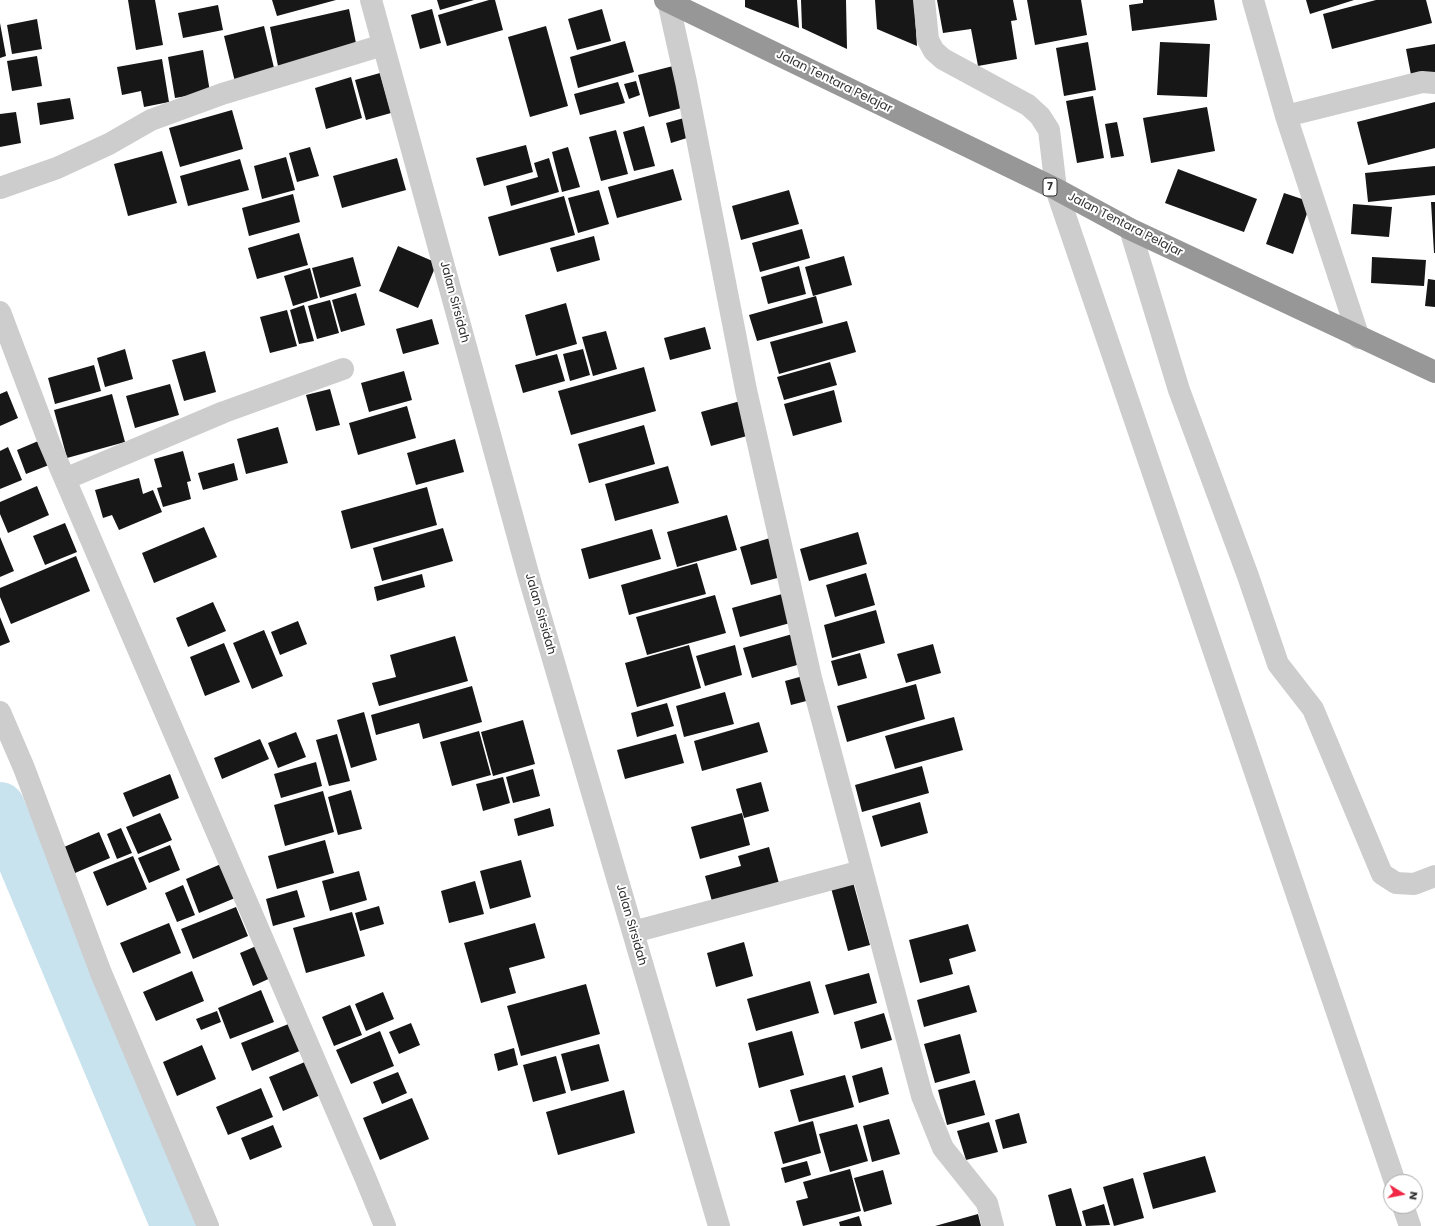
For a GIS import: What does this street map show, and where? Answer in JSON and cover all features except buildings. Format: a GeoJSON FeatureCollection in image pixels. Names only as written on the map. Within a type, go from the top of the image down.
{"type":"FeatureCollection","features":[{"type":"Feature","properties":{"kind":"highway","name":"Jalan Tentara Pelajar"},"geometry":{"type":"LineString","coordinates":[[667,1],[1056,189],[1130,229],[1359,338],[1435,372]]}},
{"type":"Feature","properties":{"kind":"street","name":"Jalan Sirsidah"},"geometry":{"type":"LineString","coordinates":[[371,0],[529,577],[633,932],[716,1225]]}},
{"type":"Feature","properties":{"kind":"street"},"geometry":{"type":"LineString","coordinates":[[924,0],[928,40],[934,51],[943,59],[1028,105],[1040,116],[1049,130],[1056,189],[1392,1174]]}},
{"type":"Feature","properties":{"kind":"street"},"geometry":{"type":"LineString","coordinates":[[1253,0],[1286,116],[1359,338]]}},
{"type":"Feature","properties":{"kind":"street"},"geometry":{"type":"LineString","coordinates":[[667,1],[686,82],[748,398],[811,678],[862,871],[922,1096],[943,1148],[987,1203],[993,1226]]}},
{"type":"Feature","properties":{"kind":"street"},"geometry":{"type":"LineString","coordinates":[[0,188],[57,168],[110,144],[151,120],[222,94],[383,45]]}},
{"type":"Feature","properties":{"kind":"street"},"geometry":{"type":"LineString","coordinates":[[1286,116],[1422,82],[1435,83]]}},
{"type":"Feature","properties":{"kind":"street"},"geometry":{"type":"LineString","coordinates":[[1130,229],[1179,390],[1248,576],[1278,664],[1313,708],[1382,874],[1396,883],[1414,884],[1435,876]]}},
{"type":"Feature","properties":{"kind":"street"},"geometry":{"type":"LineString","coordinates":[[0,312],[65,479],[362,1169],[385,1226]]}},
{"type":"Feature","properties":{"kind":"street"},"geometry":{"type":"LineString","coordinates":[[65,479],[224,412],[343,369]]}},
{"type":"Feature","properties":{"kind":"street"},"geometry":{"type":"LineString","coordinates":[[0,712],[24,768],[101,973],[208,1226]]}},
{"type":"Feature","properties":{"kind":"street"},"geometry":{"type":"LineString","coordinates":[[633,932],[862,871]]}},
{"type":"Feature","properties":{"kind":"street"},"geometry":{"type":"LineString","coordinates":[[1406,1214],[1410,1226]]}},
{"type":"Feature","properties":{"kind":"waterway"},"geometry":{"type":"LineString","coordinates":[[0,807],[176,1226]]}}]}
